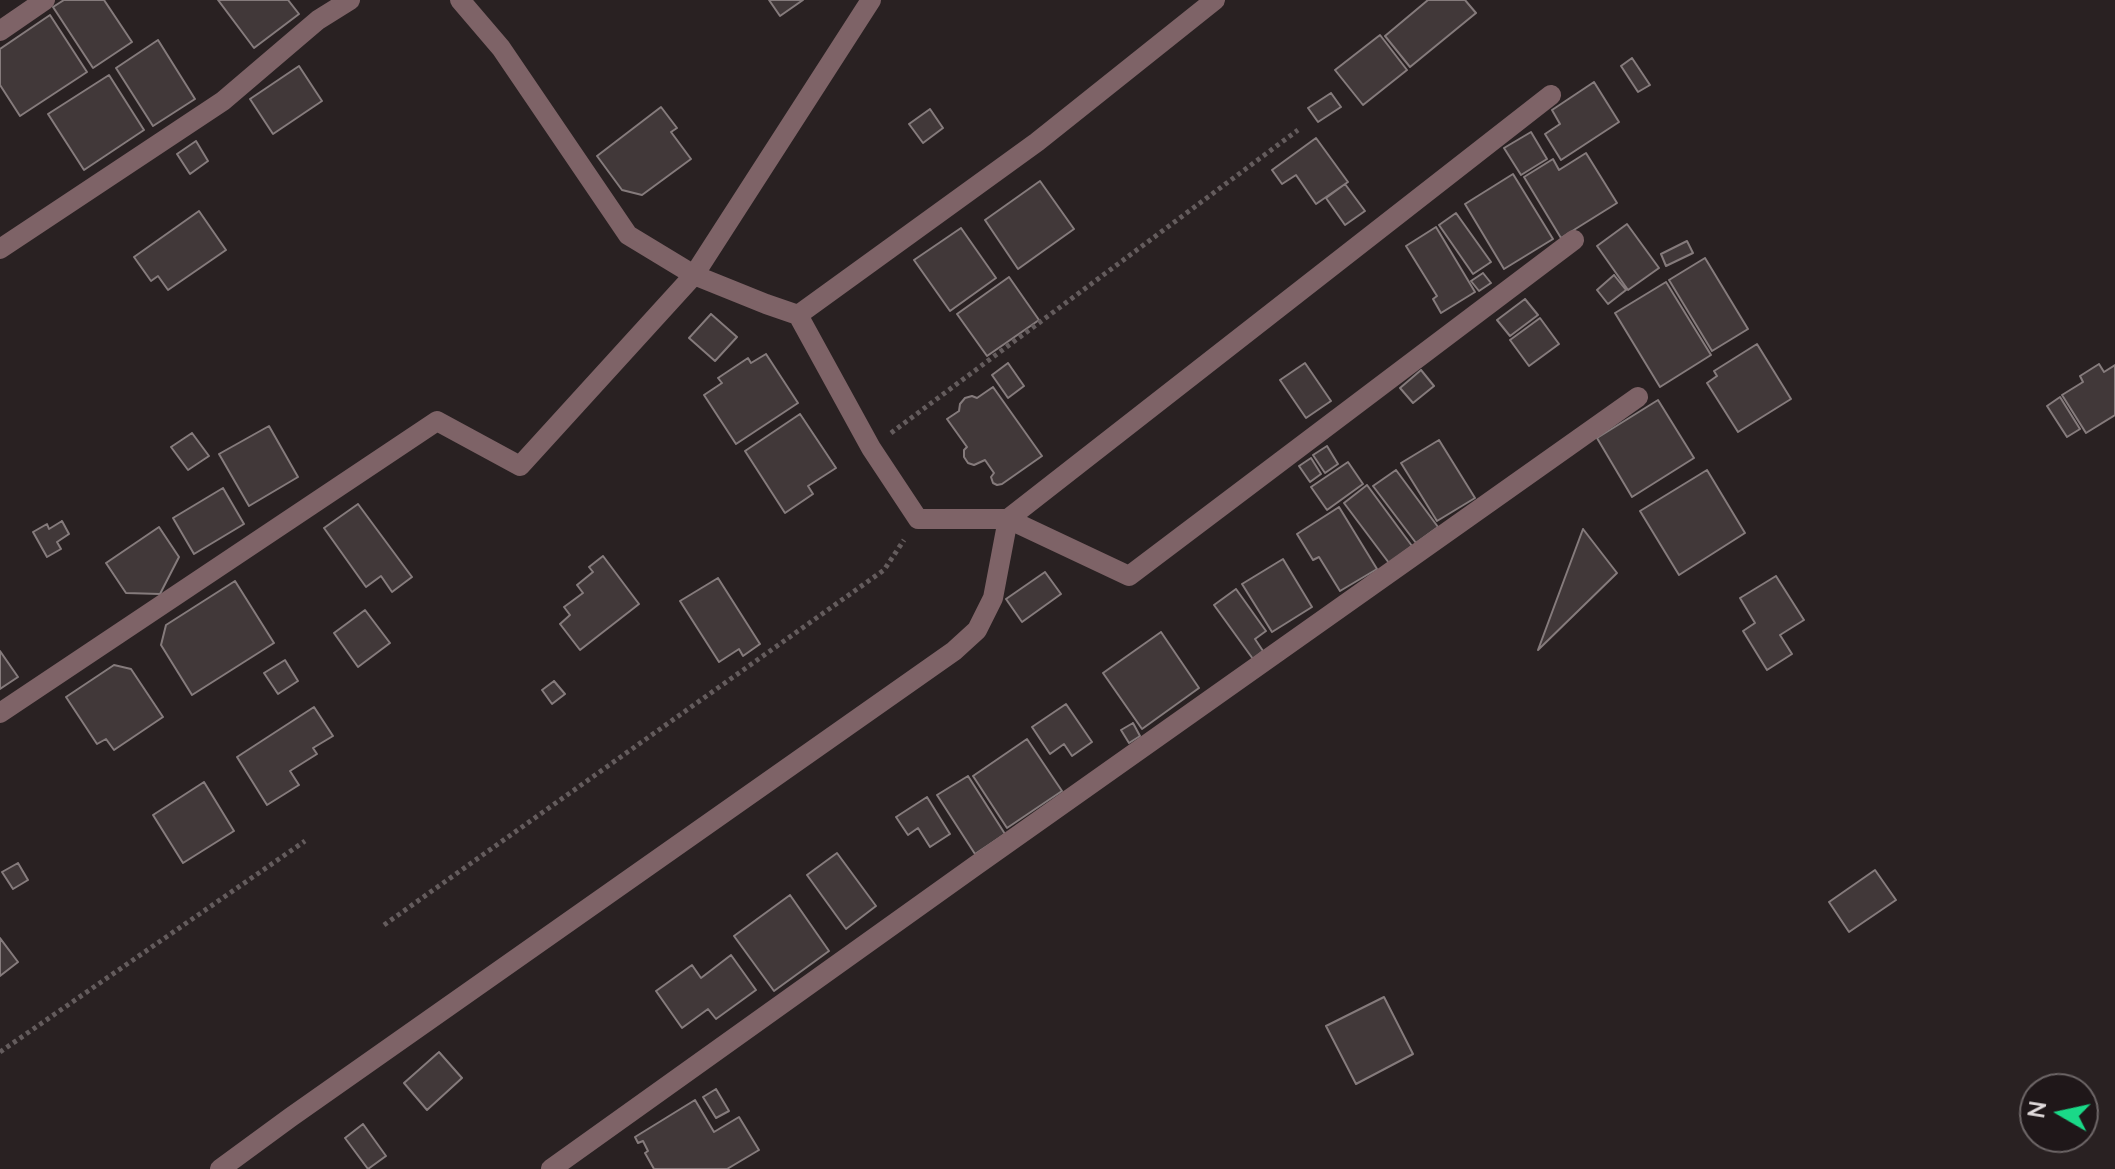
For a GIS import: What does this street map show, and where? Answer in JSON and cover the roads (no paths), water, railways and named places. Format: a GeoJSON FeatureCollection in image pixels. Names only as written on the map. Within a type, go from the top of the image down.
{"type":"FeatureCollection","features":[{"type":"Feature","properties":{"kind":"street"},"geometry":{"type":"LineString","coordinates":[[0,31],[45,0]]}},
{"type":"Feature","properties":{"kind":"street"},"geometry":{"type":"LineString","coordinates":[[0,249],[223,101],[318,20],[350,0]]}},
{"type":"Feature","properties":{"kind":"street"},"geometry":{"type":"LineString","coordinates":[[460,0],[501,48],[628,235],[694,275],[798,315],[871,448],[918,519],[1008,519],[1129,576],[1574,240]]}},
{"type":"Feature","properties":{"kind":"street"},"geometry":{"type":"LineString","coordinates":[[0,713],[437,421],[520,466],[694,275],[871,0]]}},
{"type":"Feature","properties":{"kind":"street"},"geometry":{"type":"LineString","coordinates":[[798,315],[1037,142],[1215,0]]}},
{"type":"Feature","properties":{"kind":"street"},"geometry":{"type":"LineString","coordinates":[[220,1169],[954,651],[977,630],[993,598],[1008,519],[1551,95]]}},
{"type":"Feature","properties":{"kind":"street"},"geometry":{"type":"LineString","coordinates":[[551,1169],[1638,397]]}}]}
